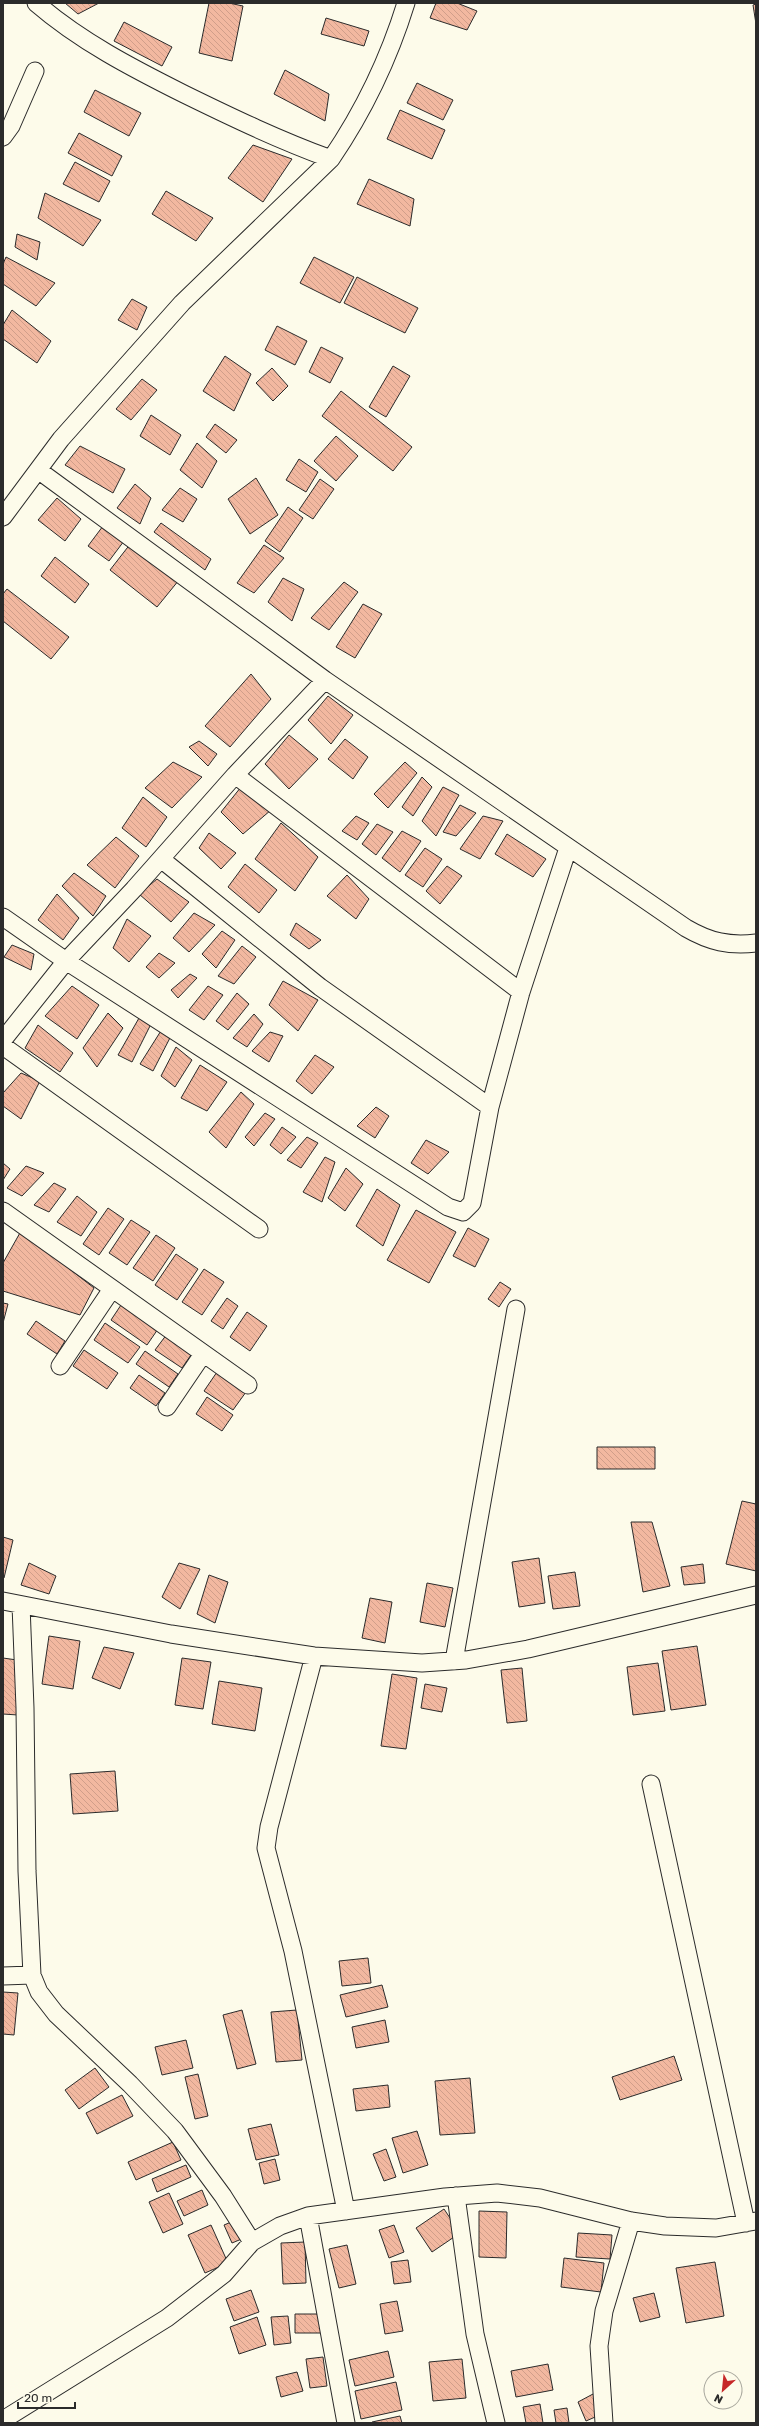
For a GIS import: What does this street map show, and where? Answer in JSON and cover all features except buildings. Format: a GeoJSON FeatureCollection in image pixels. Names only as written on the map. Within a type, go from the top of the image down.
{"type":"FeatureCollection","features":[{"type":"Feature","properties":{"kind":"street"},"geometry":{"type":"LineString","coordinates":[[36,3],[60,24],[129,66],[276,139],[331,159]]}},
{"type":"Feature","properties":{"kind":"street"},"geometry":{"type":"LineString","coordinates":[[3,517],[61,439],[182,303],[331,159],[350,132],[369,95],[406,3]]}},
{"type":"Feature","properties":{"kind":"street"},"geometry":{"type":"LineString","coordinates":[[3,137],[11,126],[35,71]]}},
{"type":"Feature","properties":{"kind":"street"},"geometry":{"type":"LineString","coordinates":[[38,470],[325,680],[568,848],[705,939],[724,944],[756,943]]}},
{"type":"Feature","properties":{"kind":"street"},"geometry":{"type":"LineString","coordinates":[[3,1040],[66,961],[161,859],[235,775],[325,680]]}},
{"type":"Feature","properties":{"kind":"street"},"geometry":{"type":"LineString","coordinates":[[235,775],[522,992]]}},
{"type":"Feature","properties":{"kind":"street"},"geometry":{"type":"LineString","coordinates":[[3,916],[66,961],[448,1207],[462,1212],[472,1203],[490,1107],[522,992],[568,848]]}},
{"type":"Feature","properties":{"kind":"street"},"geometry":{"type":"LineString","coordinates":[[161,859],[320,987],[490,1107]]}},
{"type":"Feature","properties":{"kind":"street"},"geometry":{"type":"LineString","coordinates":[[3,1046],[258,1229]]}},
{"type":"Feature","properties":{"kind":"street"},"geometry":{"type":"LineString","coordinates":[[5,1218],[112,1289],[248,1386]]}},
{"type":"Feature","properties":{"kind":"street"},"geometry":{"type":"LineString","coordinates":[[60,1366],[112,1289]]}},
{"type":"Feature","properties":{"kind":"street"},"geometry":{"type":"LineString","coordinates":[[454,1661],[516,1309]]}},
{"type":"Feature","properties":{"kind":"street"},"geometry":{"type":"LineString","coordinates":[[167,1407],[203,1354]]}},
{"type":"Feature","properties":{"kind":"street"},"geometry":{"type":"LineString","coordinates":[[3,1601],[171,1634],[314,1656],[422,1663],[454,1661],[528,1649],[756,1595]]}},
{"type":"Feature","properties":{"kind":"street"},"geometry":{"type":"LineString","coordinates":[[21,1605],[25,1708],[27,1871],[32,1975],[39,1992],[56,2014],[130,2084],[175,2131],[223,2196],[252,2242]]}},
{"type":"Feature","properties":{"kind":"street"},"geometry":{"type":"LineString","coordinates":[[314,1656],[269,1827],[266,1848],[293,1951],[346,2211]]}},
{"type":"Feature","properties":{"kind":"street"},"geometry":{"type":"LineString","coordinates":[[3,2420],[167,2318],[224,2274],[252,2242],[280,2226],[308,2216],[456,2196],[497,2194],[521,2195],[630,2221],[665,2226],[716,2228],[751,2222],[651,1784]]}},
{"type":"Feature","properties":{"kind":"street"},"geometry":{"type":"LineString","coordinates":[[3,1976],[32,1975]]}},
{"type":"Feature","properties":{"kind":"street"},"geometry":{"type":"LineString","coordinates":[[456,2196],[473,2320],[496,2423]]}},
{"type":"Feature","properties":{"kind":"street"},"geometry":{"type":"LineString","coordinates":[[308,2216],[346,2423]]}},
{"type":"Feature","properties":{"kind":"street"},"geometry":{"type":"LineString","coordinates":[[604,2423],[599,2346],[604,2311],[630,2221]]}}]}
